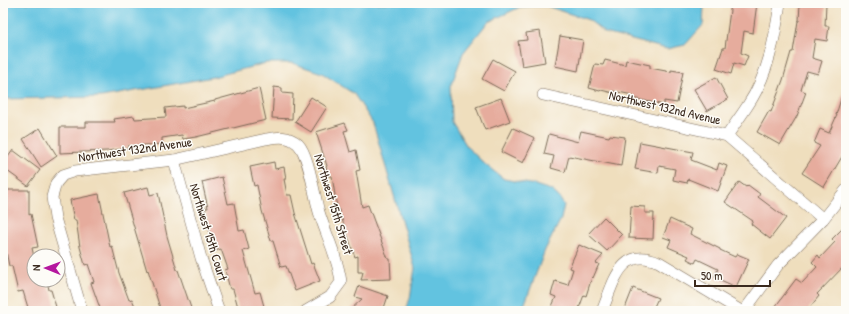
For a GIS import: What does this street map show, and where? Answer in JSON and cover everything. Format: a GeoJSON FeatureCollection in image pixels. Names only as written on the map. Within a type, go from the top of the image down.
{"type":"FeatureCollection","features":[{"type":"Feature","properties":{"kind":"street"},"geometry":{"type":"LineString","coordinates":[[727,136],[749,104],[764,74],[776,35],[780,3]]}},
{"type":"Feature","properties":{"kind":"street","name":"Northwest 132nd Avenue"},"geometry":{"type":"LineString","coordinates":[[543,95],[727,136],[823,219]]}},
{"type":"Feature","properties":{"kind":"street","name":"Northwest 132nd Avenue"},"geometry":{"type":"LineString","coordinates":[[82,311],[55,218],[52,197],[56,183],[63,175],[75,171],[174,160],[266,139],[281,137],[291,139]]}},
{"type":"Feature","properties":{"kind":"street","name":"Northwest 15th Street"},"geometry":{"type":"LineString","coordinates":[[291,139],[299,145],[305,154],[319,211],[339,266],[341,282],[330,297],[306,311]]}},
{"type":"Feature","properties":{"kind":"street","name":"Northwest 15th Court"},"geometry":{"type":"LineString","coordinates":[[174,160],[201,258],[219,311]]}},
{"type":"Feature","properties":{"kind":"street"},"geometry":{"type":"LineString","coordinates":[[744,311],[778,265],[823,219],[846,190]]}},
{"type":"Feature","properties":{"kind":"street"},"geometry":{"type":"LineString","coordinates":[[602,311],[618,273],[626,262],[633,258],[641,257],[650,258],[659,262],[741,311]]}},
{"type":"Feature","properties":{"kind":"water"},"geometry":{"type":"Polygon","coordinates":[[[3,3],[704,3],[704,6],[703,25],[685,45],[667,49],[605,33],[589,20],[546,6],[520,7],[488,22],[463,53],[451,86],[452,122],[468,148],[487,166],[504,179],[535,185],[551,190],[558,196],[564,205],[561,219],[545,250],[522,311],[406,311],[410,298],[415,268],[373,123],[354,94],[322,73],[292,63],[266,63],[213,77],[101,97],[3,99],[3,3]]]}},
{"type":"Feature","properties":{"kind":"building"},"geometry":{"type":"Polygon","coordinates":[[[731,3],[757,3],[753,33],[744,31],[741,53],[748,56],[744,66],[734,63],[731,74],[716,69],[723,48],[725,48],[731,3]]]}},
{"type":"Feature","properties":{"kind":"building"},"geometry":{"type":"Polygon","coordinates":[[[800,3],[826,3],[825,26],[829,26],[827,41],[815,39],[812,58],[822,61],[818,74],[807,71],[801,90],[806,92],[797,116],[780,145],[757,132],[769,111],[771,112],[783,80],[791,52],[793,52],[799,21],[800,3]]]}},
{"type":"Feature","properties":{"kind":"building"},"geometry":{"type":"Polygon","coordinates":[[[540,31],[545,62],[522,66],[518,41],[527,40],[526,33],[540,31]]]}},
{"type":"Feature","properties":{"kind":"building"},"geometry":{"type":"Polygon","coordinates":[[[560,36],[583,40],[578,71],[555,66],[560,36]]]}},
{"type":"Feature","properties":{"kind":"building"},"geometry":{"type":"Polygon","coordinates":[[[493,59],[515,71],[504,91],[482,79],[493,59]]]}},
{"type":"Feature","properties":{"kind":"building"},"geometry":{"type":"Polygon","coordinates":[[[605,60],[625,65],[626,60],[650,65],[650,68],[671,72],[671,70],[683,72],[677,103],[664,101],[664,105],[632,98],[633,95],[613,91],[613,93],[600,91],[589,88],[595,64],[603,65],[605,60]]]}},
{"type":"Feature","properties":{"kind":"building"},"geometry":{"type":"Polygon","coordinates":[[[716,77],[728,99],[707,111],[694,89],[716,77]]]}},
{"type":"Feature","properties":{"kind":"building"},"geometry":{"type":"Polygon","coordinates":[[[274,87],[282,88],[282,93],[293,94],[292,119],[272,118],[274,87]]]}},
{"type":"Feature","properties":{"kind":"building"},"geometry":{"type":"Polygon","coordinates":[[[259,88],[266,120],[196,137],[183,139],[182,135],[162,138],[162,144],[128,146],[128,148],[107,151],[60,153],[60,127],[86,127],[86,122],[115,122],[114,119],[134,116],[135,119],[166,117],[165,108],[183,106],[183,108],[215,101],[259,88]]]}},
{"type":"Feature","properties":{"kind":"building"},"geometry":{"type":"Polygon","coordinates":[[[844,89],[846,89],[846,150],[824,187],[802,173],[820,146],[814,143],[820,129],[829,133],[837,115],[844,89]]]}},
{"type":"Feature","properties":{"kind":"building"},"geometry":{"type":"Polygon","coordinates":[[[311,97],[327,107],[311,132],[295,122],[311,97]]]}},
{"type":"Feature","properties":{"kind":"building"},"geometry":{"type":"Polygon","coordinates":[[[501,98],[510,121],[485,130],[476,107],[501,98]]]}},
{"type":"Feature","properties":{"kind":"building"},"geometry":{"type":"Polygon","coordinates":[[[345,123],[348,130],[344,131],[350,152],[356,150],[360,170],[356,171],[362,207],[368,205],[388,259],[390,259],[391,279],[361,280],[363,272],[358,272],[358,256],[355,257],[336,202],[332,176],[328,176],[327,166],[316,132],[345,123]]]}},
{"type":"Feature","properties":{"kind":"building"},"geometry":{"type":"Polygon","coordinates":[[[40,128],[57,156],[41,167],[23,139],[40,128]]]}},
{"type":"Feature","properties":{"kind":"building"},"geometry":{"type":"Polygon","coordinates":[[[513,128],[535,138],[523,163],[501,152],[513,128]]]}},
{"type":"Feature","properties":{"kind":"building"},"geometry":{"type":"Polygon","coordinates":[[[581,131],[609,137],[610,135],[625,137],[621,166],[569,156],[565,172],[551,168],[554,156],[544,154],[549,134],[578,142],[581,131]]]}},
{"type":"Feature","properties":{"kind":"building"},"geometry":{"type":"Polygon","coordinates":[[[640,142],[693,152],[691,160],[717,170],[719,163],[727,166],[718,191],[688,179],[687,183],[673,180],[675,169],[659,166],[658,173],[635,169],[640,142]]]}},
{"type":"Feature","properties":{"kind":"building"},"geometry":{"type":"Polygon","coordinates":[[[13,150],[40,170],[28,186],[3,168],[3,164],[13,150]]]}},
{"type":"Feature","properties":{"kind":"building"},"geometry":{"type":"Polygon","coordinates":[[[274,162],[275,169],[284,167],[286,179],[284,179],[287,195],[291,195],[311,264],[313,263],[320,281],[295,291],[286,266],[281,267],[273,241],[271,241],[262,211],[257,185],[254,186],[250,167],[274,162]]]}},
{"type":"Feature","properties":{"kind":"building"},"geometry":{"type":"Polygon","coordinates":[[[222,177],[228,204],[234,203],[239,231],[244,230],[249,249],[243,251],[255,293],[260,292],[265,310],[239,311],[233,289],[230,289],[225,270],[228,269],[221,249],[215,251],[205,208],[208,208],[202,182],[222,177]]]}},
{"type":"Feature","properties":{"kind":"building"},"geometry":{"type":"Polygon","coordinates":[[[739,182],[746,187],[748,185],[760,194],[758,197],[786,218],[770,239],[751,224],[753,221],[725,202],[739,182]]]}},
{"type":"Feature","properties":{"kind":"building"},"geometry":{"type":"Polygon","coordinates":[[[148,187],[150,195],[158,193],[167,236],[177,270],[192,311],[161,311],[148,270],[147,271],[124,193],[148,187]]]}},
{"type":"Feature","properties":{"kind":"building"},"geometry":{"type":"Polygon","coordinates":[[[3,190],[29,190],[29,215],[31,214],[38,247],[26,248],[26,288],[49,288],[49,290],[51,290],[56,307],[46,311],[29,311],[23,291],[18,292],[12,266],[9,266],[3,236],[3,190]]]}},
{"type":"Feature","properties":{"kind":"building"},"geometry":{"type":"Polygon","coordinates":[[[99,194],[110,247],[112,246],[119,273],[129,300],[132,299],[137,311],[101,311],[91,283],[94,282],[88,264],[85,265],[80,247],[76,220],[74,220],[70,200],[99,194]]]}},
{"type":"Feature","properties":{"kind":"building"},"geometry":{"type":"Polygon","coordinates":[[[631,206],[645,207],[645,213],[654,213],[653,239],[629,238],[631,206]]]}},
{"type":"Feature","properties":{"kind":"building"},"geometry":{"type":"Polygon","coordinates":[[[604,217],[622,235],[607,251],[588,234],[604,217]]]}},
{"type":"Feature","properties":{"kind":"building"},"geometry":{"type":"Polygon","coordinates":[[[670,219],[692,229],[690,234],[720,250],[735,257],[737,254],[749,259],[736,287],[714,277],[718,269],[697,259],[695,263],[687,259],[689,256],[668,247],[671,240],[663,237],[670,219]]]}},
{"type":"Feature","properties":{"kind":"building"},"geometry":{"type":"Polygon","coordinates":[[[846,225],[846,264],[817,294],[819,296],[807,311],[772,311],[796,279],[802,283],[817,267],[812,262],[818,255],[820,258],[835,242],[832,239],[846,225]]]}},
{"type":"Feature","properties":{"kind":"building"},"geometry":{"type":"Polygon","coordinates":[[[579,245],[603,255],[596,263],[599,264],[593,278],[592,277],[586,296],[584,295],[578,311],[550,311],[556,297],[551,295],[555,281],[568,285],[573,269],[569,268],[579,245]]]}},
{"type":"Feature","properties":{"kind":"building"},"geometry":{"type":"Polygon","coordinates":[[[359,286],[388,296],[383,311],[349,311],[362,299],[355,297],[359,286]]]}},
{"type":"Feature","properties":{"kind":"building"},"geometry":{"type":"Polygon","coordinates":[[[633,288],[658,298],[652,311],[624,311],[633,288]]]}}]}
